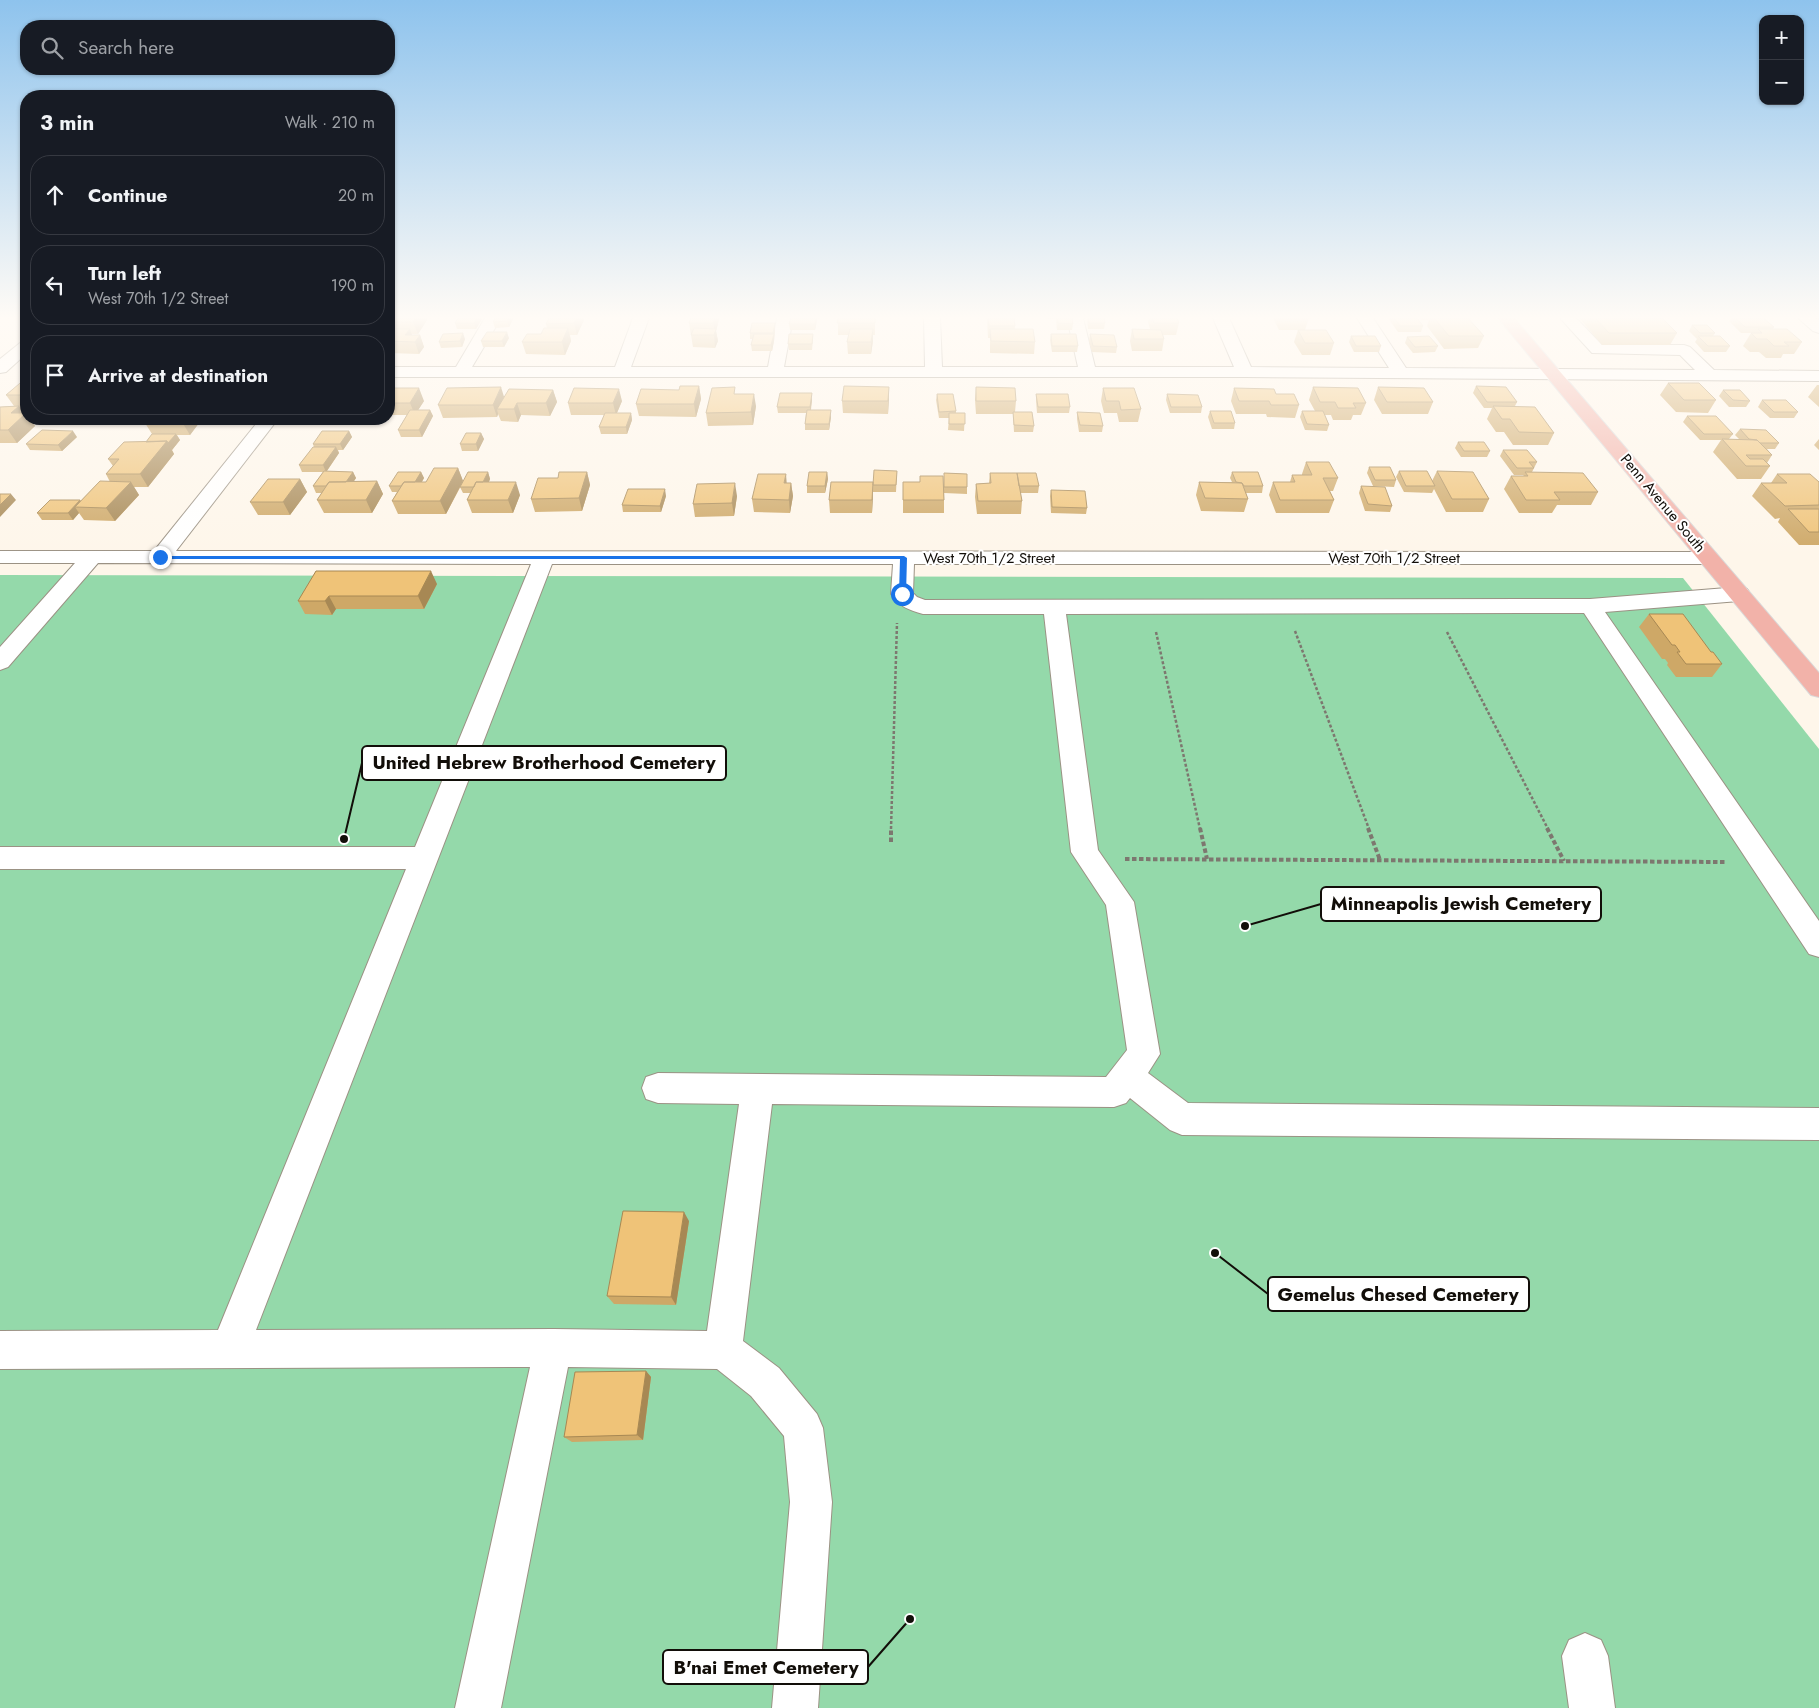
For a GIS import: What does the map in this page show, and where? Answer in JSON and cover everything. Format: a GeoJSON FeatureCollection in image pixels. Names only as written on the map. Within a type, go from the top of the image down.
{"type":"FeatureCollection","features":[{"type":"Feature","properties":{"kind":"main road","name":"Penn Avenue South"},"geometry":{"type":"LineString","coordinates":[[1574,398],[1819,689]]}},
{"type":"Feature","properties":{"kind":"street"},"geometry":{"type":"LineString","coordinates":[[160,557],[264,425]]}},
{"type":"Feature","properties":{"kind":"street","name":"West 70th 1/2 Street"},"geometry":{"type":"LineString","coordinates":[[0,557],[1708,558]]}},
{"type":"Feature","properties":{"kind":"street"},"geometry":{"type":"LineString","coordinates":[[0,662],[92,557]]}},
{"type":"Feature","properties":{"kind":"street"},"geometry":{"type":"LineString","coordinates":[[336,577],[348,557]]}},
{"type":"Feature","properties":{"kind":"street"},"geometry":{"type":"LineString","coordinates":[[229,1349],[544,557]]}},
{"type":"Feature","properties":{"kind":"street"},"geometry":{"type":"LineString","coordinates":[[904,558],[902,594],[909,602],[923,607],[1590,606],[1739,594]]}},
{"type":"Feature","properties":{"kind":"street"},"geometry":{"type":"LineString","coordinates":[[1590,606],[1819,945]]}},
{"type":"Feature","properties":{"kind":"street"},"geometry":{"type":"LineString","coordinates":[[658,1088],[1114,1092],[1144,1054],[1120,902],[1085,852],[1054,607]]}},
{"type":"Feature","properties":{"kind":"street"},"geometry":{"type":"LineString","coordinates":[[0,858],[424,858]]}},
{"type":"Feature","properties":{"kind":"street"},"geometry":{"type":"LineString","coordinates":[[1127,1076],[1182,1119],[1819,1124]]}},
{"type":"Feature","properties":{"kind":"street"},"geometry":{"type":"LineString","coordinates":[[723,1350],[756,1090]]}},
{"type":"Feature","properties":{"kind":"street"},"geometry":{"type":"LineString","coordinates":[[478,1708],[553,1348]]}},
{"type":"Feature","properties":{"kind":"street"},"geometry":{"type":"LineString","coordinates":[[0,1350],[553,1348],[723,1350],[765,1382],[803,1428],[811,1502],[795,1708]]}},
{"type":"Feature","properties":{"kind":"street"},"geometry":{"type":"LineString","coordinates":[[1585,1656],[1592,1708]]}},
{"type":"Feature","properties":{"kind":"path"},"geometry":{"type":"LineString","coordinates":[[891,842],[897,615],[909,602]]}},
{"type":"Feature","properties":{"kind":"path"},"geometry":{"type":"LineString","coordinates":[[1151,607],[1207,859]]}},
{"type":"Feature","properties":{"kind":"path"},"geometry":{"type":"LineString","coordinates":[[1286,607],[1380,860]]}},
{"type":"Feature","properties":{"kind":"path"},"geometry":{"type":"LineString","coordinates":[[1435,607],[1564,861]]}},
{"type":"Feature","properties":{"kind":"path"},"geometry":{"type":"LineString","coordinates":[[1090,858],[1763,862]]}},
{"type":"Feature","properties":{"kind":"green space"},"geometry":{"type":"Polygon","coordinates":[[[0,575],[1683,578],[1819,749],[1819,1708],[0,1708],[0,575]]]}},
{"type":"Feature","properties":{"kind":"building"},"geometry":{"type":"Polygon","coordinates":[[[395,398],[413,398],[410,403],[395,403],[395,398]]]}},
{"type":"Feature","properties":{"kind":"building"},"geometry":{"type":"Polygon","coordinates":[[[442,398],[496,398],[493,405],[438,405],[442,398]]]}},
{"type":"Feature","properties":{"kind":"building"},"geometry":{"type":"Polygon","coordinates":[[[504,398],[549,398],[546,403],[517,403],[514,409],[497,409],[504,398]]]}},
{"type":"Feature","properties":{"kind":"building"},"geometry":{"type":"Polygon","coordinates":[[[570,398],[615,398],[613,403],[568,403],[570,398]]]}},
{"type":"Feature","properties":{"kind":"building"},"geometry":{"type":"Polygon","coordinates":[[[638,398],[696,398],[694,404],[636,404],[638,398]]]}},
{"type":"Feature","properties":{"kind":"building"},"geometry":{"type":"Polygon","coordinates":[[[710,398],[753,398],[751,412],[706,413],[710,398]]]}},
{"type":"Feature","properties":{"kind":"building"},"geometry":{"type":"Polygon","coordinates":[[[779,398],[811,398],[810,407],[777,407],[779,398]]]}},
{"type":"Feature","properties":{"kind":"building"},"geometry":{"type":"Polygon","coordinates":[[[842,398],[888,398],[888,401],[842,401],[842,398]]]}},
{"type":"Feature","properties":{"kind":"building"},"geometry":{"type":"Polygon","coordinates":[[[937,398],[954,398],[956,411],[939,412],[937,398]]]}},
{"type":"Feature","properties":{"kind":"building"},"geometry":{"type":"Polygon","coordinates":[[[976,398],[1016,398],[1016,401],[976,401],[976,398]]]}},
{"type":"Feature","properties":{"kind":"building"},"geometry":{"type":"Polygon","coordinates":[[[1037,398],[1069,398],[1070,407],[1038,407],[1037,398]]]}},
{"type":"Feature","properties":{"kind":"building"},"geometry":{"type":"Polygon","coordinates":[[[1105,398],[1137,398],[1141,409],[1121,410],[1119,401],[1106,401],[1105,398]]]}},
{"type":"Feature","properties":{"kind":"building"},"geometry":{"type":"Polygon","coordinates":[[[1168,398],[1199,398],[1202,407],[1171,407],[1168,398]]]}},
{"type":"Feature","properties":{"kind":"building"},"geometry":{"type":"Polygon","coordinates":[[[1238,398],[1296,398],[1299,405],[1271,405],[1269,401],[1239,401],[1238,398]]]}},
{"type":"Feature","properties":{"kind":"building"},"geometry":{"type":"Polygon","coordinates":[[[1318,398],[1363,398],[1366,403],[1353,403],[1356,408],[1338,408],[1335,402],[1320,402],[1318,398]]]}},
{"type":"Feature","properties":{"kind":"building"},"geometry":{"type":"Polygon","coordinates":[[[1384,398],[1430,398],[1433,402],[1387,402],[1384,398]]]}},
{"type":"Feature","properties":{"kind":"building"},"geometry":{"type":"Polygon","coordinates":[[[1484,398],[1514,398],[1517,402],[1487,402],[1484,398]]]}},
{"type":"Feature","properties":{"kind":"building"},"geometry":{"type":"Polygon","coordinates":[[[1682,398],[1714,398],[1716,400],[1684,400],[1682,398]]]}},
{"type":"Feature","properties":{"kind":"building"},"geometry":{"type":"Polygon","coordinates":[[[1731,398],[1747,398],[1750,401],[1733,400],[1731,398]]]}},
{"type":"Feature","properties":{"kind":"building"},"geometry":{"type":"Polygon","coordinates":[[[1762,400],[1786,400],[1798,412],[1774,412],[1762,400]]]}},
{"type":"Feature","properties":{"kind":"building"},"geometry":{"type":"Polygon","coordinates":[[[19,406],[11,413],[20,413],[20,419],[8,430],[0,430],[0,407],[19,406]]]}},
{"type":"Feature","properties":{"kind":"building"},"geometry":{"type":"Polygon","coordinates":[[[1493,406],[1535,407],[1554,433],[1519,432],[1510,419],[1502,419],[1493,406]]]}},
{"type":"Feature","properties":{"kind":"building"},"geometry":{"type":"Polygon","coordinates":[[[410,410],[430,410],[419,430],[398,430],[410,410]]]}},
{"type":"Feature","properties":{"kind":"building"},"geometry":{"type":"Polygon","coordinates":[[[807,410],[831,410],[829,424],[805,424],[807,410]]]}},
{"type":"Feature","properties":{"kind":"building"},"geometry":{"type":"Polygon","coordinates":[[[1210,411],[1231,411],[1235,423],[1214,423],[1210,411]]]}},
{"type":"Feature","properties":{"kind":"building"},"geometry":{"type":"Polygon","coordinates":[[[1302,411],[1323,411],[1329,425],[1307,424],[1302,411]]]}},
{"type":"Feature","properties":{"kind":"building"},"geometry":{"type":"Polygon","coordinates":[[[1013,412],[1032,412],[1034,426],[1014,425],[1013,412]]]}},
{"type":"Feature","properties":{"kind":"building"},"geometry":{"type":"Polygon","coordinates":[[[1077,412],[1100,413],[1103,426],[1080,425],[1077,412]]]}},
{"type":"Feature","properties":{"kind":"building"},"geometry":{"type":"Polygon","coordinates":[[[605,413],[631,413],[626,427],[599,427],[605,413]]]}},
{"type":"Feature","properties":{"kind":"building"},"geometry":{"type":"Polygon","coordinates":[[[949,413],[965,413],[965,424],[949,424],[949,413]]]}},
{"type":"Feature","properties":{"kind":"building"},"geometry":{"type":"Polygon","coordinates":[[[1687,416],[1716,416],[1733,434],[1704,434],[1687,416]]]}},
{"type":"Feature","properties":{"kind":"building"},"geometry":{"type":"Polygon","coordinates":[[[1740,429],[1766,430],[1779,443],[1760,443],[1757,440],[1749,439],[1740,429]]]}},
{"type":"Feature","properties":{"kind":"building"},"geometry":{"type":"Polygon","coordinates":[[[42,430],[73,431],[58,445],[26,444],[42,430]]]}},
{"type":"Feature","properties":{"kind":"building"},"geometry":{"type":"Polygon","coordinates":[[[322,431],[349,431],[340,444],[313,444],[322,431]]]}},
{"type":"Feature","properties":{"kind":"building"},"geometry":{"type":"Polygon","coordinates":[[[466,433],[481,433],[476,444],[460,444],[466,433]]]}},
{"type":"Feature","properties":{"kind":"building"},"geometry":{"type":"Polygon","coordinates":[[[152,434],[176,434],[168,443],[167,441],[146,442],[152,434]]]}},
{"type":"Feature","properties":{"kind":"building"},"geometry":{"type":"Polygon","coordinates":[[[1722,439],[1757,440],[1772,455],[1746,455],[1750,459],[1763,459],[1770,466],[1746,466],[1722,439]]]}},
{"type":"Feature","properties":{"kind":"building"},"geometry":{"type":"Polygon","coordinates":[[[167,441],[140,474],[106,474],[119,459],[108,459],[124,442],[167,441]]]}},
{"type":"Feature","properties":{"kind":"building"},"geometry":{"type":"Polygon","coordinates":[[[1458,442],[1484,442],[1490,451],[1464,451],[1458,442]]]}},
{"type":"Feature","properties":{"kind":"building"},"geometry":{"type":"Polygon","coordinates":[[[313,447],[336,447],[323,465],[299,465],[313,447]]]}},
{"type":"Feature","properties":{"kind":"building"},"geometry":{"type":"Polygon","coordinates":[[[1503,450],[1527,450],[1537,462],[1529,462],[1534,468],[1517,468],[1503,450]]]}},
{"type":"Feature","properties":{"kind":"building"},"geometry":{"type":"Polygon","coordinates":[[[1306,462],[1329,462],[1338,478],[1323,478],[1334,500],[1280,500],[1273,482],[1295,482],[1292,475],[1312,475],[1306,462]]]}},
{"type":"Feature","properties":{"kind":"building"},"geometry":{"type":"Polygon","coordinates":[[[1369,467],[1390,467],[1396,480],[1375,480],[1369,467]]]}},
{"type":"Feature","properties":{"kind":"building"},"geometry":{"type":"Polygon","coordinates":[[[434,468],[458,468],[440,501],[392,501],[404,482],[426,482],[434,468]]]}},
{"type":"Feature","properties":{"kind":"building"},"geometry":{"type":"Polygon","coordinates":[[[874,470],[897,471],[896,485],[873,485],[874,470]]]}},
{"type":"Feature","properties":{"kind":"building"},"geometry":{"type":"Polygon","coordinates":[[[324,471],[353,472],[346,482],[329,482],[326,486],[313,486],[324,471]]]}},
{"type":"Feature","properties":{"kind":"building"},"geometry":{"type":"Polygon","coordinates":[[[1399,471],[1427,471],[1435,486],[1406,486],[1399,471]]]}},
{"type":"Feature","properties":{"kind":"building"},"geometry":{"type":"Polygon","coordinates":[[[1437,471],[1473,472],[1489,499],[1452,499],[1437,471]]]}},
{"type":"Feature","properties":{"kind":"building"},"geometry":{"type":"Polygon","coordinates":[[[398,472],[421,472],[415,482],[404,482],[401,486],[389,486],[398,472]]]}},
{"type":"Feature","properties":{"kind":"building"},"geometry":{"type":"Polygon","coordinates":[[[468,472],[488,472],[483,482],[476,482],[474,487],[460,487],[468,472]]]}},
{"type":"Feature","properties":{"kind":"building"},"geometry":{"type":"Polygon","coordinates":[[[559,472],[587,472],[579,498],[531,499],[538,478],[558,478],[559,472]]]}},
{"type":"Feature","properties":{"kind":"building"},"geometry":{"type":"Polygon","coordinates":[[[809,472],[827,472],[825,486],[807,486],[809,472]]]}},
{"type":"Feature","properties":{"kind":"building"},"geometry":{"type":"Polygon","coordinates":[[[1232,472],[1258,472],[1263,486],[1244,486],[1242,483],[1236,482],[1232,472]]]}},
{"type":"Feature","properties":{"kind":"building"},"geometry":{"type":"Polygon","coordinates":[[[1525,472],[1583,473],[1598,492],[1554,492],[1560,500],[1526,500],[1511,476],[1528,476],[1525,472]]]}},
{"type":"Feature","properties":{"kind":"building"},"geometry":{"type":"Polygon","coordinates":[[[944,473],[967,474],[967,487],[944,487],[944,473]]]}},
{"type":"Feature","properties":{"kind":"building"},"geometry":{"type":"Polygon","coordinates":[[[990,473],[1017,473],[1022,501],[978,501],[976,484],[991,483],[990,473]]]}},
{"type":"Feature","properties":{"kind":"building"},"geometry":{"type":"Polygon","coordinates":[[[1017,473],[1036,473],[1039,486],[1019,486],[1017,473]]]}},
{"type":"Feature","properties":{"kind":"building"},"geometry":{"type":"Polygon","coordinates":[[[758,474],[786,474],[784,483],[791,483],[789,500],[752,499],[758,474]]]}},
{"type":"Feature","properties":{"kind":"building"},"geometry":{"type":"Polygon","coordinates":[[[1777,474],[1810,474],[1819,482],[1819,505],[1785,506],[1761,483],[1787,483],[1777,474]]]}},
{"type":"Feature","properties":{"kind":"building"},"geometry":{"type":"Polygon","coordinates":[[[920,476],[943,476],[944,500],[903,500],[903,482],[920,482],[920,476]]]}},
{"type":"Feature","properties":{"kind":"building"},"geometry":{"type":"Polygon","coordinates":[[[268,479],[300,479],[283,502],[250,502],[268,479]]]}},
{"type":"Feature","properties":{"kind":"building"},"geometry":{"type":"Polygon","coordinates":[[[100,481],[131,482],[106,508],[75,507],[100,481]]]}},
{"type":"Feature","properties":{"kind":"building"},"geometry":{"type":"Polygon","coordinates":[[[377,481],[366,500],[317,500],[329,482],[377,481]]]}},
{"type":"Feature","properties":{"kind":"building"},"geometry":{"type":"Polygon","coordinates":[[[476,482],[516,482],[508,500],[467,500],[476,482]]]}},
{"type":"Feature","properties":{"kind":"building"},"geometry":{"type":"Polygon","coordinates":[[[831,482],[873,482],[872,500],[829,500],[831,482]]]}},
{"type":"Feature","properties":{"kind":"building"},"geometry":{"type":"Polygon","coordinates":[[[1199,482],[1242,483],[1248,499],[1205,498],[1199,482]]]}},
{"type":"Feature","properties":{"kind":"building"},"geometry":{"type":"Polygon","coordinates":[[[735,483],[732,503],[693,504],[697,484],[735,483]]]}},
{"type":"Feature","properties":{"kind":"building"},"geometry":{"type":"Polygon","coordinates":[[[1361,486],[1385,487],[1392,506],[1368,504],[1361,486]]]}},
{"type":"Feature","properties":{"kind":"building"},"geometry":{"type":"Polygon","coordinates":[[[628,489],[665,489],[660,506],[622,505],[628,489]]]}},
{"type":"Feature","properties":{"kind":"building"},"geometry":{"type":"Polygon","coordinates":[[[1051,490],[1085,491],[1087,508],[1052,507],[1051,490]]]}},
{"type":"Feature","properties":{"kind":"building"},"geometry":{"type":"Polygon","coordinates":[[[0,494],[11,494],[0,505],[0,494]]]}},
{"type":"Feature","properties":{"kind":"building"},"geometry":{"type":"Polygon","coordinates":[[[50,500],[80,500],[68,513],[37,513],[50,500]]]}},
{"type":"Feature","properties":{"kind":"building"},"geometry":{"type":"Polygon","coordinates":[[[1788,509],[1819,509],[1819,532],[1809,532],[1788,509]]]}},
{"type":"Feature","properties":{"kind":"building"},"geometry":{"type":"Polygon","coordinates":[[[316,571],[431,571],[418,596],[329,596],[325,601],[298,601],[316,571]]]}},
{"type":"Feature","properties":{"kind":"building"},"geometry":{"type":"Polygon","coordinates":[[[1649,614],[1683,614],[1722,664],[1686,664],[1677,652],[1680,652],[1675,645],[1672,645],[1649,614]]]}},
{"type":"Feature","properties":{"kind":"building"},"geometry":{"type":"Polygon","coordinates":[[[623,1211],[684,1212],[671,1297],[607,1296],[623,1211]]]}},
{"type":"Feature","properties":{"kind":"building"},"geometry":{"type":"Polygon","coordinates":[[[646,1371],[637,1435],[564,1437],[575,1372],[646,1371]]]}},
{"type":"Feature","properties":{"kind":"place","name":"United Hebrew Brotherhood Cemetery"},"geometry":{"type":"Point","coordinates":[344,839]}},
{"type":"Feature","properties":{"kind":"place","name":"Minneapolis Jewish Cemetery"},"geometry":{"type":"Point","coordinates":[1245,926]}},
{"type":"Feature","properties":{"kind":"place","name":"Gemelus Chesed Cemetery"},"geometry":{"type":"Point","coordinates":[1215,1253]}},
{"type":"Feature","properties":{"kind":"place","name":"B'nai Emet Cemetery"},"geometry":{"type":"Point","coordinates":[910,1619]}},
{"type":"Feature","properties":{"kind":"route"},"geometry":{"type":"LineString","coordinates":[[160,557],[904,558],[902,594]]}}]}
